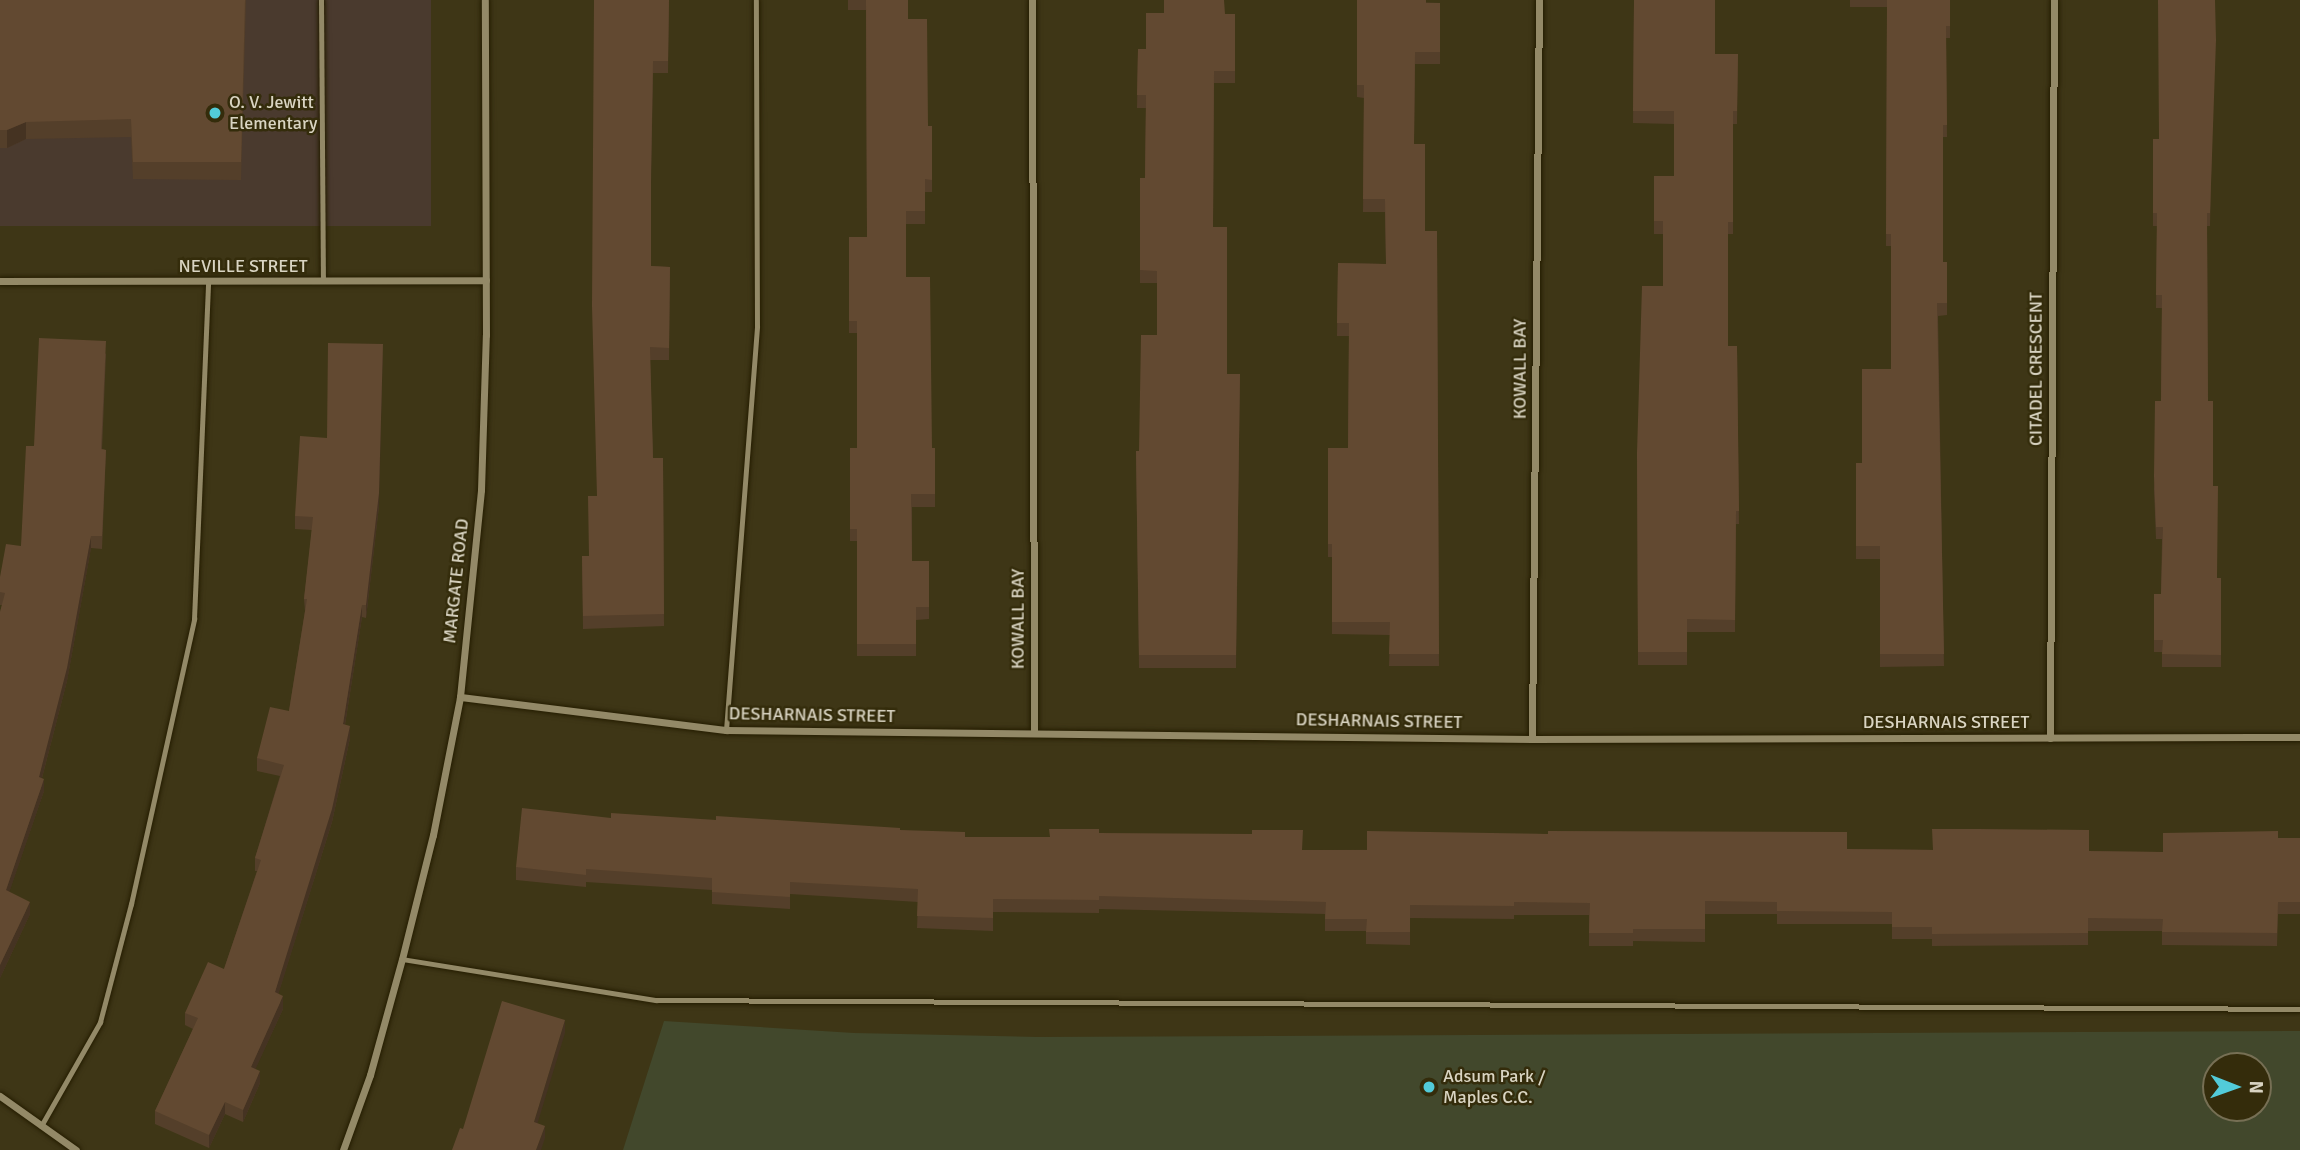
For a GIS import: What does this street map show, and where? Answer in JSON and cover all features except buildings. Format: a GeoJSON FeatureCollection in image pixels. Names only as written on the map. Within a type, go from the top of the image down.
{"type":"FeatureCollection","features":[{"type":"Feature","properties":{"kind":"street","name":"MARGATE ROAD"},"geometry":{"type":"LineString","coordinates":[[343,1150],[370,1075],[402,959],[433,835],[460,697],[481,490],[486,280],[485,0]]}},
{"type":"Feature","properties":{"kind":"street","name":"KOWALL BAY"},"geometry":{"type":"LineString","coordinates":[[1032,0],[1034,733]]}},
{"type":"Feature","properties":{"kind":"street","name":"KOWALL BAY"},"geometry":{"type":"LineString","coordinates":[[1532,739],[1539,0]]}},
{"type":"Feature","properties":{"kind":"street","name":"CITADEL CRESCENT"},"geometry":{"type":"LineString","coordinates":[[2050,738],[2054,0]]}},
{"type":"Feature","properties":{"kind":"street","name":"NEVILLE STREET"},"geometry":{"type":"LineString","coordinates":[[0,281],[486,280]]}},
{"type":"Feature","properties":{"kind":"street","name":"DESHARNAIS STREET"},"geometry":{"type":"LineString","coordinates":[[460,697],[726,730],[1532,739],[2300,737]]}},
{"type":"Feature","properties":{"kind":"street"},"geometry":{"type":"LineString","coordinates":[[0,1096],[40,1127],[76,1150]]}},
{"type":"Feature","properties":{"kind":"lane"},"geometry":{"type":"LineString","coordinates":[[321,0],[323,281]]}},
{"type":"Feature","properties":{"kind":"lane"},"geometry":{"type":"LineString","coordinates":[[726,730],[757,326],[756,0]]}},
{"type":"Feature","properties":{"kind":"lane"},"geometry":{"type":"LineString","coordinates":[[40,1127],[100,1021],[131,904],[194,619],[208,281]]}},
{"type":"Feature","properties":{"kind":"lane"},"geometry":{"type":"LineString","coordinates":[[402,959],[656,1000],[2300,1009]]}},
{"type":"Feature","properties":{"kind":"shaded area","name":"O. V. Jewitt Elementary"},"geometry":{"type":"Polygon","coordinates":[[[0,0],[431,0],[431,226],[0,226],[0,0]]]}},
{"type":"Feature","properties":{"kind":"green space","name":"Adsum Park / Maples C.C."},"geometry":{"type":"Polygon","coordinates":[[[664,1021],[854,1033],[1037,1037],[2300,1031],[2300,1150],[623,1150],[664,1021]]]}},
{"type":"Feature","properties":{"kind":"place","name":"O. V. Jewitt Elementary"},"geometry":{"type":"Point","coordinates":[215,113]}},
{"type":"Feature","properties":{"kind":"place","name":"Adsum Park / Maples C.C."},"geometry":{"type":"Point","coordinates":[1429,1087]}}]}
